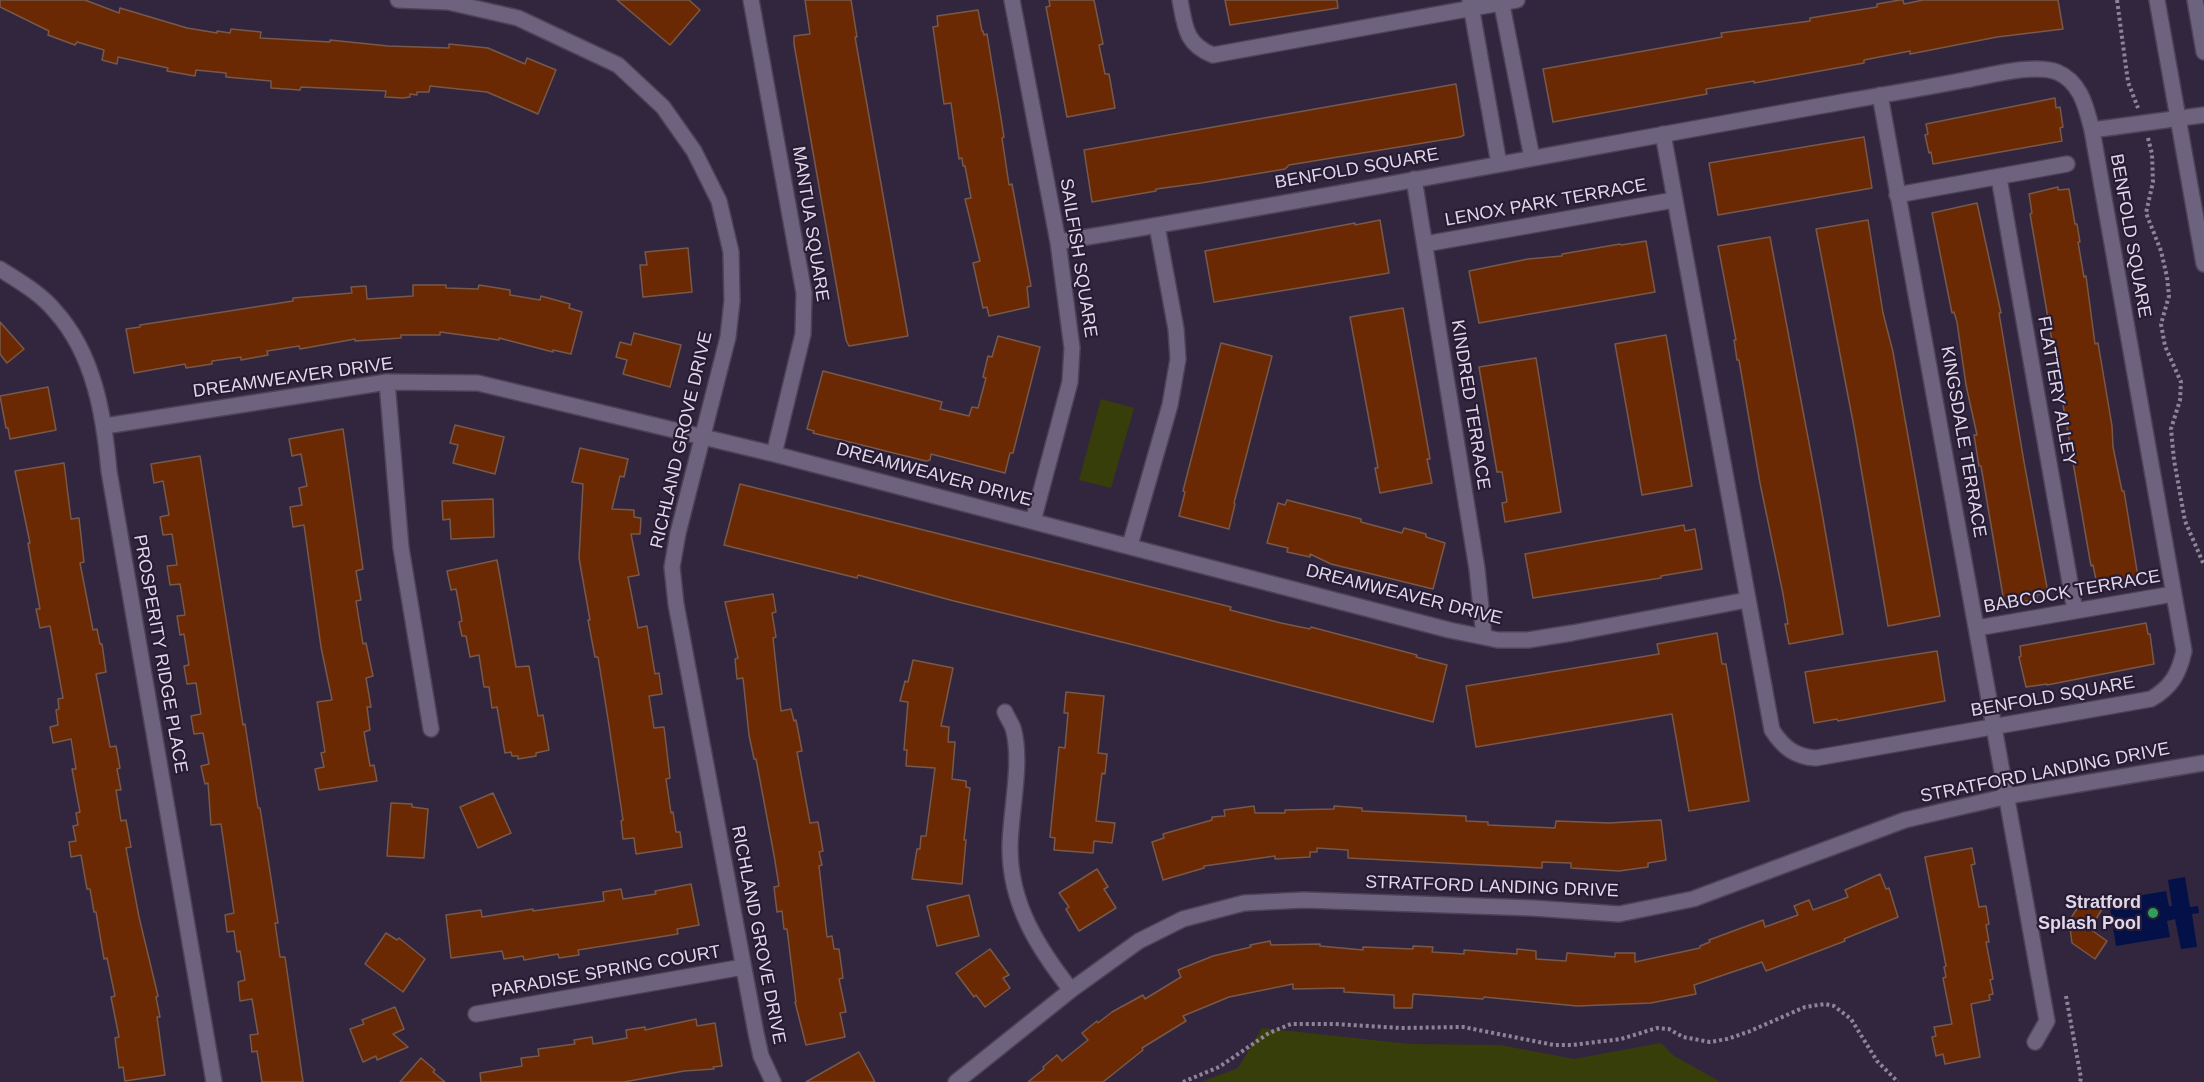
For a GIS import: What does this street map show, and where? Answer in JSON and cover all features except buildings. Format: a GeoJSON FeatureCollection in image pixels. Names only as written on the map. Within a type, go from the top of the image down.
{"type":"FeatureCollection","features":[{"type":"Feature","properties":{"kind":"street","name":"RICHLAND GROVE DRIVE"},"geometry":{"type":"LineString","coordinates":[[398,0],[477,4],[518,18],[618,65],[663,107],[694,151],[719,201],[732,252],[732,301],[728,338],[678,533],[672,567],[676,604],[743,967],[761,1056],[773,1082]]}},
{"type":"Feature","properties":{"kind":"street","name":"MANTUA SQUARE"},"geometry":{"type":"LineString","coordinates":[[751,0],[804,293],[802,334],[774,454]]}},
{"type":"Feature","properties":{"kind":"street","name":"SAILFISH SQUARE"},"geometry":{"type":"LineString","coordinates":[[1012,0],[1058,242],[1071,338],[1070,382],[1033,521]]}},
{"type":"Feature","properties":{"kind":"street"},"geometry":{"type":"LineString","coordinates":[[1180,0],[1185,28],[1193,44],[1213,55],[1471,4],[1517,0]]}},
{"type":"Feature","properties":{"kind":"street"},"geometry":{"type":"LineString","coordinates":[[2157,0],[2204,264]]}},
{"type":"Feature","properties":{"kind":"street"},"geometry":{"type":"LineString","coordinates":[[2195,0],[2204,52]]}},
{"type":"Feature","properties":{"kind":"street"},"geometry":{"type":"LineString","coordinates":[[1501,1],[1532,158]]}},
{"type":"Feature","properties":{"kind":"street"},"geometry":{"type":"LineString","coordinates":[[1471,4],[1499,164]]}},
{"type":"Feature","properties":{"kind":"street","name":"BENFOLD SQUARE"},"geometry":{"type":"LineString","coordinates":[[1058,242],[1157,225],[1414,178],[2007,73],[2037,69],[2056,71],[2072,82],[2084,99],[2092,130],[2184,651],[2179,673],[2162,693],[2151,699],[1816,759],[1805,758],[1790,751],[1781,743],[1772,730],[1663,134]]}},
{"type":"Feature","properties":{"kind":"street","name":"KINGSDALE TERRACE"},"geometry":{"type":"LineString","coordinates":[[1880,95],[2047,1021],[2036,1042]]}},
{"type":"Feature","properties":{"kind":"street"},"geometry":{"type":"LineString","coordinates":[[2092,130],[2204,115]]}},
{"type":"Feature","properties":{"kind":"street"},"geometry":{"type":"LineString","coordinates":[[1897,195],[2067,164]]}},
{"type":"Feature","properties":{"kind":"street","name":"KINDRED TERRACE"},"geometry":{"type":"LineString","coordinates":[[1414,178],[1477,569],[1484,637]]}},
{"type":"Feature","properties":{"kind":"street","name":"FLATTERY ALLEY"},"geometry":{"type":"LineString","coordinates":[[1999,178],[2074,610]]}},
{"type":"Feature","properties":{"kind":"street","name":"LENOX PARK TERRACE"},"geometry":{"type":"LineString","coordinates":[[1425,244],[1674,200]]}},
{"type":"Feature","properties":{"kind":"street"},"geometry":{"type":"LineString","coordinates":[[1130,545],[1170,405],[1178,359],[1176,329],[1157,225]]}},
{"type":"Feature","properties":{"kind":"street","name":"PROSPERITY RIDGE PLACE"},"geometry":{"type":"LineString","coordinates":[[0,269],[35,291],[55,311],[74,336],[88,366],[105,426],[109,471],[214,1082]]}},
{"type":"Feature","properties":{"kind":"street","name":"DREAMWEAVER DRIVE"},"geometry":{"type":"LineString","coordinates":[[105,426],[387,382],[478,383],[774,454],[1498,640],[1539,638],[1747,600]]}},
{"type":"Feature","properties":{"kind":"street"},"geometry":{"type":"LineString","coordinates":[[387,382],[401,548],[430,729]]}},
{"type":"Feature","properties":{"kind":"street","name":"BABCOCK TERRACE"},"geometry":{"type":"LineString","coordinates":[[1977,628],[2173,594]]}},
{"type":"Feature","properties":{"kind":"street"},"geometry":{"type":"LineString","coordinates":[[1005,712],[1013,728],[1016,746],[1010,846],[1011,866],[1018,901],[1041,950],[1071,990]]}},
{"type":"Feature","properties":{"kind":"street","name":"STRATFORD LANDING DRIVE"},"geometry":{"type":"LineString","coordinates":[[956,1082],[1071,990],[1139,941],[1183,919],[1244,903],[1315,900],[1532,908],[1619,914],[1693,899],[1905,820],[2008,796],[2204,763]]}},
{"type":"Feature","properties":{"kind":"street","name":"PARADISE SPRING COURT"},"geometry":{"type":"LineString","coordinates":[[476,1014],[743,967]]}},
{"type":"Feature","properties":{"kind":"path"},"geometry":{"type":"LineString","coordinates":[[2117,0],[2128,82],[2145,124],[2152,154],[2153,182],[2146,213],[2161,251],[2169,296],[2161,324],[2168,354],[2181,382],[2180,400],[2171,429],[2174,460],[2185,521],[2204,565]]}},
{"type":"Feature","properties":{"kind":"path"},"geometry":{"type":"LineString","coordinates":[[2066,996],[2080,1082]]}},
{"type":"Feature","properties":{"kind":"path"},"geometry":{"type":"LineString","coordinates":[[1183,1082],[1219,1067],[1269,1032],[1291,1024],[1463,1028],[1554,1045],[1596,1044],[1658,1028],[1669,1029],[1683,1037],[1710,1042],[1727,1039],[1805,1007],[1824,1004],[1834,1006],[1851,1019],[1877,1061],[1898,1082]]}},
{"type":"Feature","properties":{"kind":"green space"},"geometry":{"type":"Polygon","coordinates":[[[1101,399],[1134,408],[1111,488],[1079,480],[1101,399]]]}},
{"type":"Feature","properties":{"kind":"green space"},"geometry":{"type":"Polygon","coordinates":[[[1262,1028],[1410,1044],[1500,1045],[1574,1059],[1661,1043],[1674,1056],[1721,1082],[1201,1082],[1238,1068],[1262,1028]]]}},
{"type":"Feature","properties":{"kind":"shaded area","name":"Stratford Splash Pool"},"geometry":{"type":"Polygon","coordinates":[[[2185,877],[2190,907],[2198,906],[2199,913],[2192,914],[2197,947],[2181,949],[2175,919],[2167,921],[2170,937],[2116,946],[2109,901],[2166,891],[2169,906],[2172,906],[2168,880],[2185,877]]]}},
{"type":"Feature","properties":{"kind":"place","name":"Stratford Splash Pool"},"geometry":{"type":"Point","coordinates":[2153,913]}}]}
